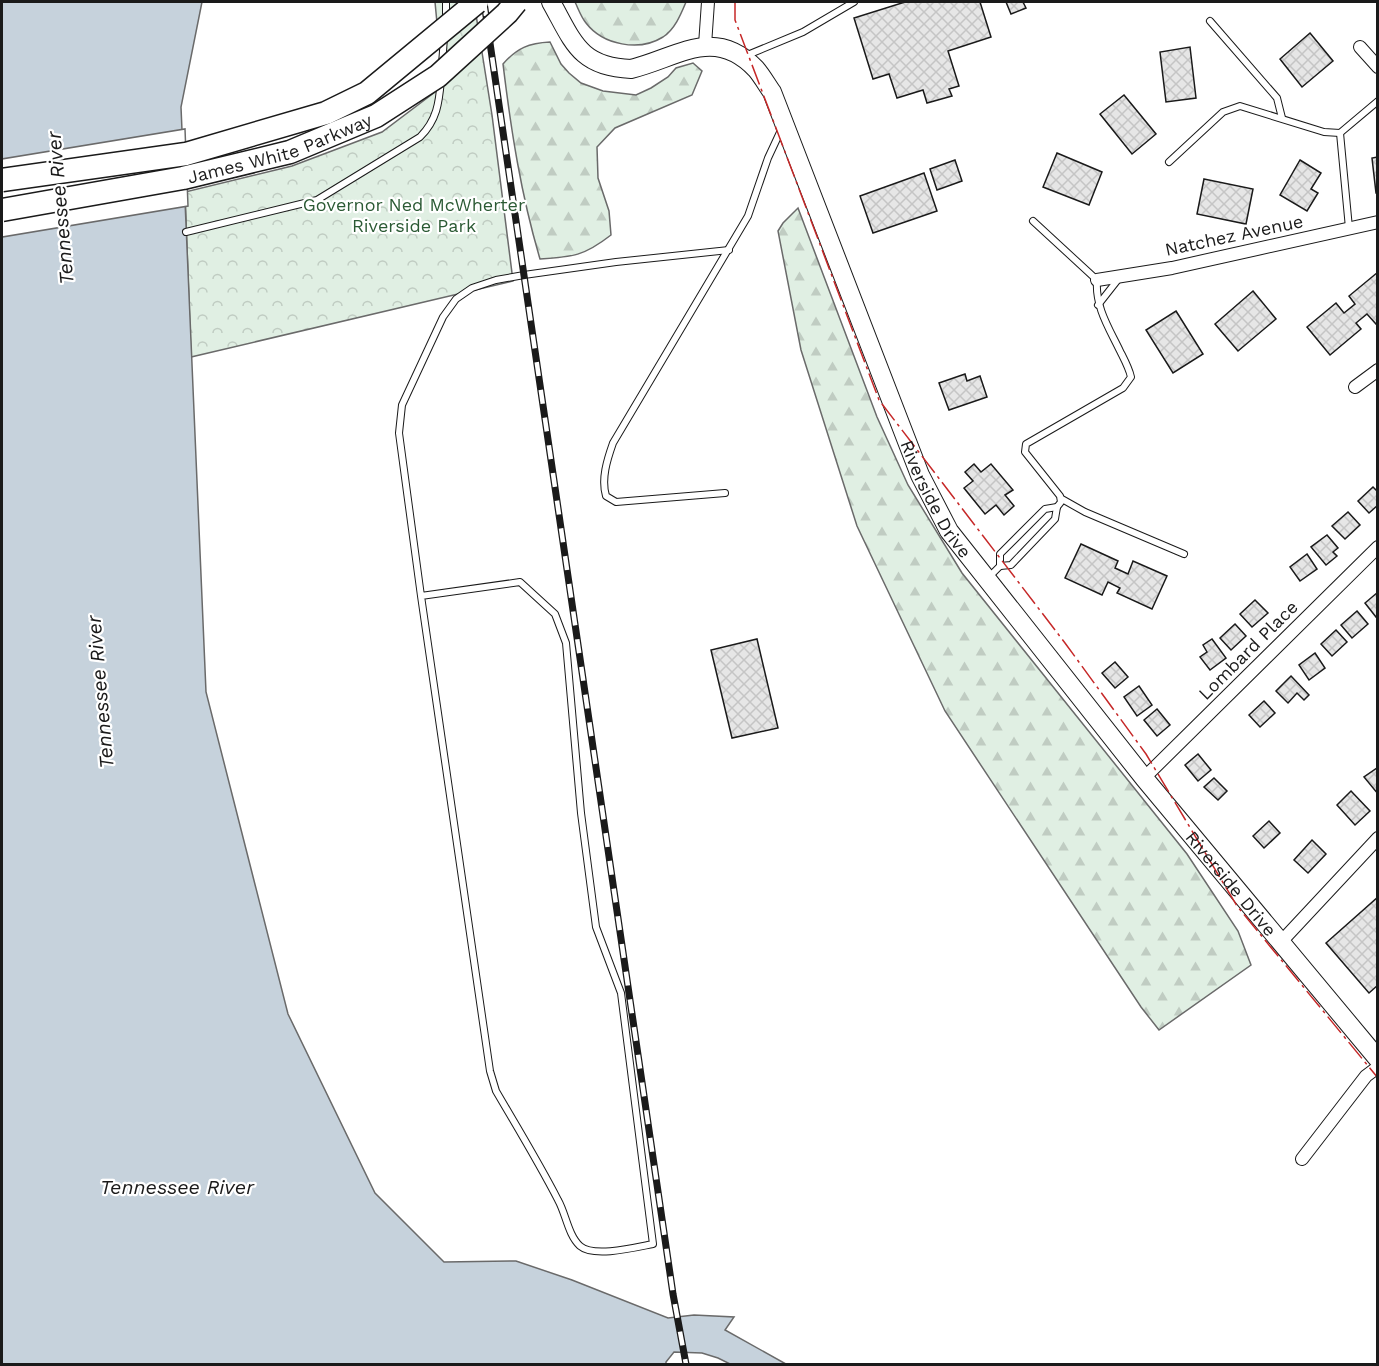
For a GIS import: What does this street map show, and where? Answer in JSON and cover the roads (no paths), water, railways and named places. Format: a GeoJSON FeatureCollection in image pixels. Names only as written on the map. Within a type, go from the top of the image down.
{"type":"FeatureCollection","features":[{"type":"Feature","properties":{"kind":"highway","name":"James White Parkway"},"geometry":{"type":"LineString","coordinates":[[2,180],[186,154],[326,113],[367,93],[477,2]]}},
{"type":"Feature","properties":{"kind":"highway","name":"James White Parkway"},"geometry":{"type":"LineString","coordinates":[[2,210],[183,178],[290,152],[376,116],[438,76],[516,2]]}},
{"type":"Feature","properties":{"kind":"street"},"geometry":{"type":"LineString","coordinates":[[551,2],[578,49],[589,58],[608,66],[631,69],[705,45],[708,2]]}},
{"type":"Feature","properties":{"kind":"street","name":"Riverside Drive"},"geometry":{"type":"LineString","coordinates":[[705,45],[734,51],[756,70],[772,93],[920,475],[950,531],[994,572],[1144,778],[1377,1059]]}},
{"type":"Feature","properties":{"kind":"street"},"geometry":{"type":"LineString","coordinates":[[1360,47],[1377,67]]}},
{"type":"Feature","properties":{"kind":"street","name":"Natchez Avenue"},"geometry":{"type":"LineString","coordinates":[[1097,280],[1172,268],[1377,222]]}},
{"type":"Feature","properties":{"kind":"street"},"geometry":{"type":"LineString","coordinates":[[1354,387],[1377,370]]}},
{"type":"Feature","properties":{"kind":"street","name":"Lombard Place"},"geometry":{"type":"LineString","coordinates":[[1144,778],[1377,547]]}},
{"type":"Feature","properties":{"kind":"street"},"geometry":{"type":"LineString","coordinates":[[1280,943],[1377,838]]}},
{"type":"Feature","properties":{"kind":"street"},"geometry":{"type":"LineString","coordinates":[[1302,1160],[1359,1085],[1377,1067]]}},
{"type":"Feature","properties":{"kind":"lane"},"geometry":{"type":"LineString","coordinates":[[186,232],[317,200],[420,137],[431,126],[440,99],[446,2]]}},
{"type":"Feature","properties":{"kind":"lane"},"geometry":{"type":"LineString","coordinates":[[741,57],[803,32],[854,2]]}},
{"type":"Feature","properties":{"kind":"lane"},"geometry":{"type":"LineString","coordinates":[[1210,21],[1277,98],[1282,118]]}},
{"type":"Feature","properties":{"kind":"lane"},"geometry":{"type":"LineString","coordinates":[[1169,162],[1223,112],[1240,106],[1324,132],[1340,133],[1377,101]]}},
{"type":"Feature","properties":{"kind":"lane"},"geometry":{"type":"LineString","coordinates":[[725,493],[616,502],[606,496],[603,488],[613,444],[748,216],[768,158],[784,124]]}},
{"type":"Feature","properties":{"kind":"lane"},"geometry":{"type":"LineString","coordinates":[[1340,133],[1349,228]]}},
{"type":"Feature","properties":{"kind":"lane"},"geometry":{"type":"LineString","coordinates":[[1033,221],[1097,280],[1098,305],[1131,377],[1123,388],[1026,444],[1025,452],[1062,499],[1085,512],[1184,554]]}},
{"type":"Feature","properties":{"kind":"lane"},"geometry":{"type":"LineString","coordinates":[[421,596],[520,582],[555,614],[566,643],[581,813],[596,927],[621,993],[653,1244],[611,1251],[593,1251],[581,1247],[572,1234],[555,1194],[496,1091],[489,1071],[421,596],[399,433],[402,405],[443,317],[456,300],[472,288],[496,280],[524,275],[729,250]]}},
{"type":"Feature","properties":{"kind":"lane"},"geometry":{"type":"LineString","coordinates":[[1098,305],[1120,277]]}},
{"type":"Feature","properties":{"kind":"lane"},"geometry":{"type":"LineString","coordinates":[[994,572],[1011,565],[1055,519],[1057,507],[1062,499]]}},
{"type":"Feature","properties":{"kind":"lane"},"geometry":{"type":"LineString","coordinates":[[994,572],[1000,554],[1045,508],[1057,507]]}},
{"type":"Feature","properties":{"kind":"water","name":"Tennessee River"},"geometry":{"type":"Polygon","coordinates":[[[2,2],[202,2],[181,107],[206,692],[288,1014],[375,1193],[444,1262],[516,1261],[572,1280],[668,1318],[694,1315],[734,1317],[725,1330],[786,1364],[730,1364],[702,1353],[674,1352],[666,1364],[2,1364],[2,2]]]}},
{"type":"Feature","properties":{"kind":"railway"},"geometry":{"type":"LineString","coordinates":[[484,2],[673,1294],[686,1364]]}},
{"type":"Feature","properties":{"kind":"park label","name":"Governor Ned McWherter Riverside Park"},"geometry":{"type":"Point","coordinates":[414,214]}}]}
